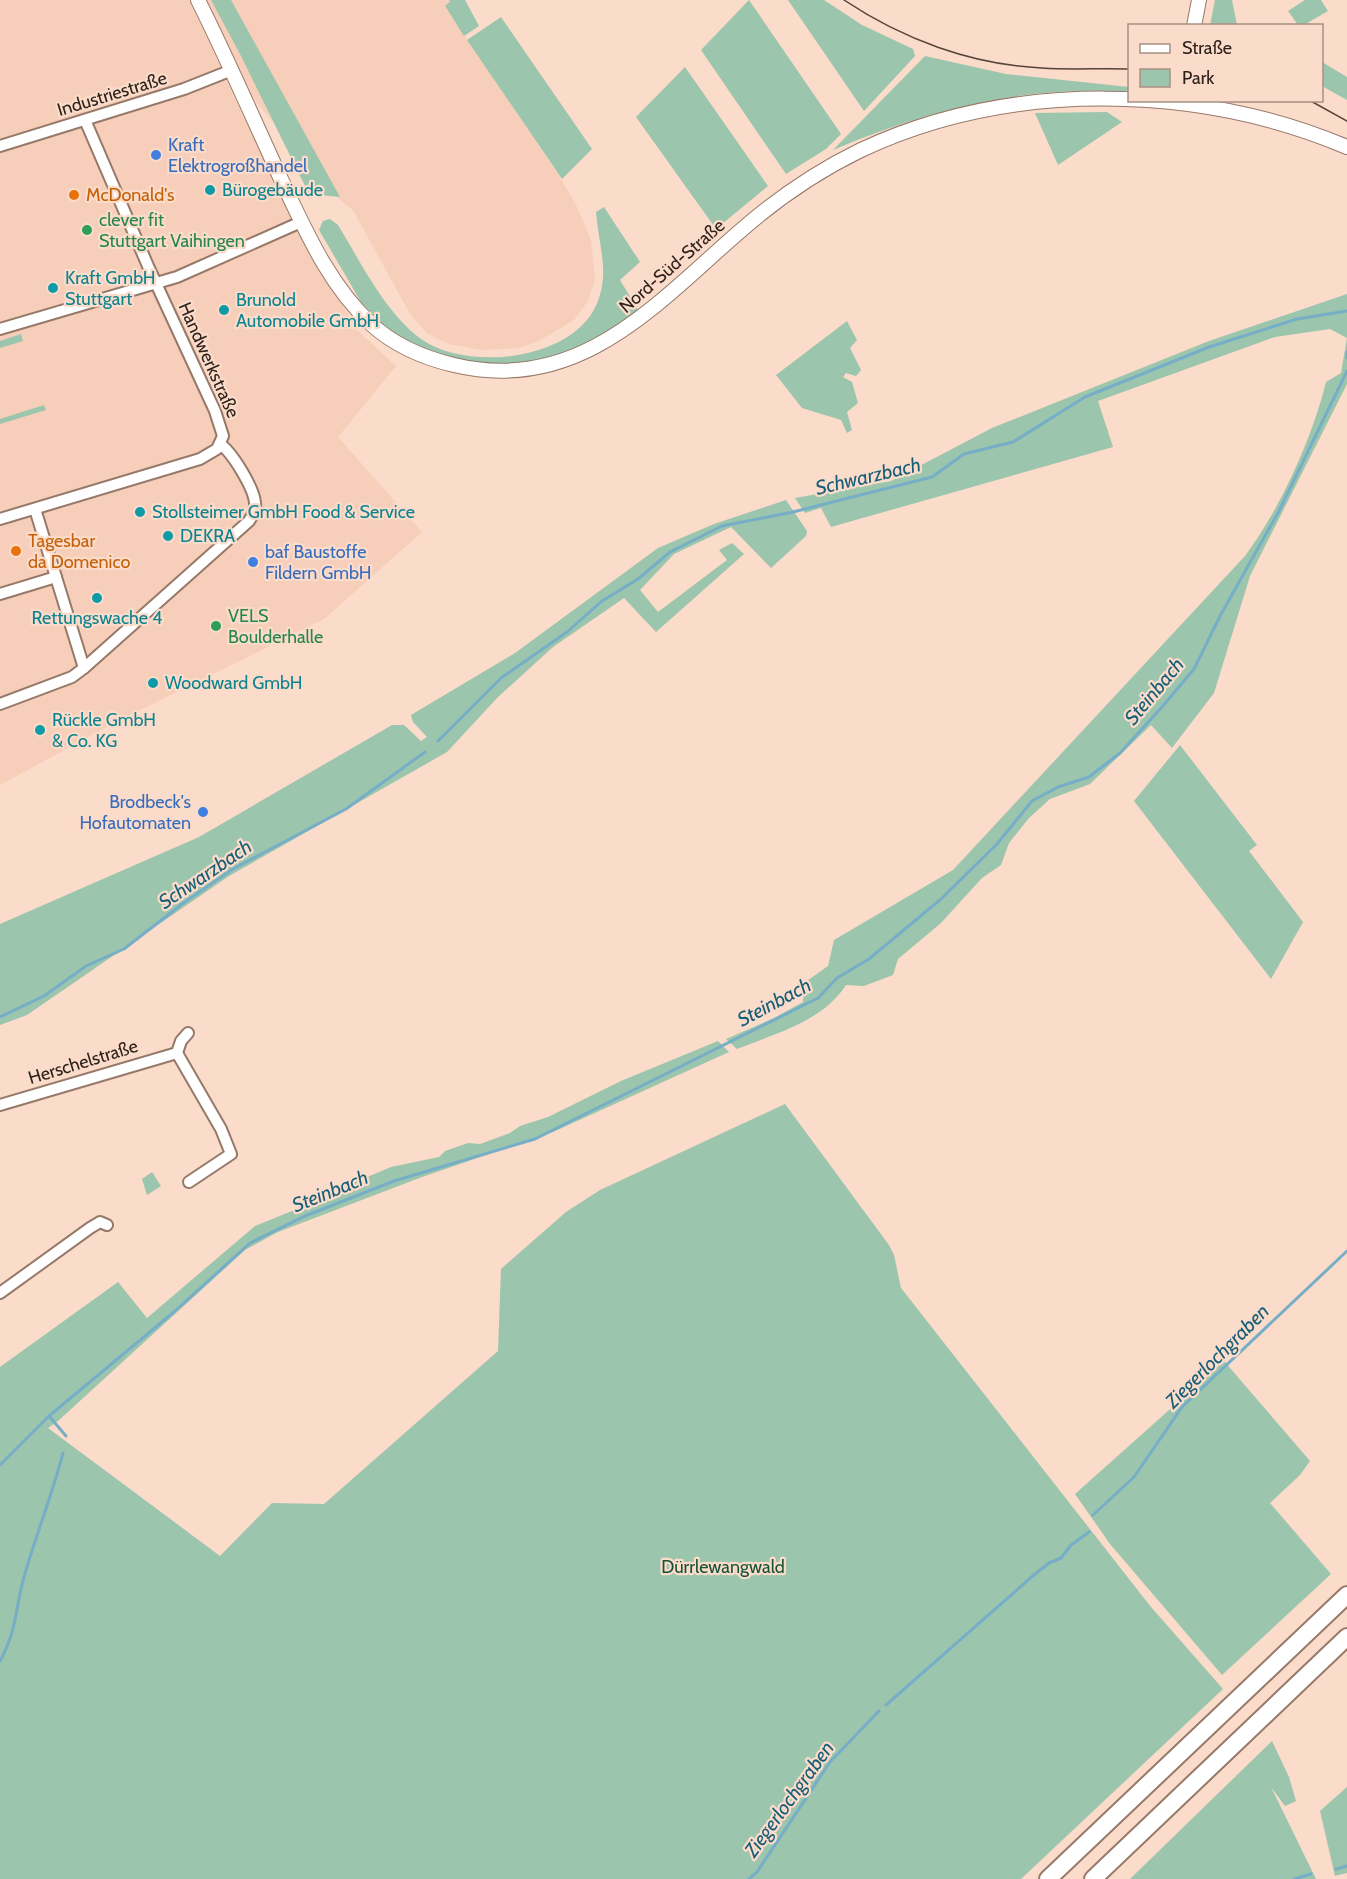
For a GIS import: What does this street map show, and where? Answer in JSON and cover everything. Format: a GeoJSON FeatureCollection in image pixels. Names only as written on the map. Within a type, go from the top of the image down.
{"type":"FeatureCollection","features":[{"type":"Feature","properties":{"kind":"highway"},"geometry":{"type":"LineString","coordinates":[[1048,1879],[1347,1595]]}},
{"type":"Feature","properties":{"kind":"highway"},"geometry":{"type":"LineString","coordinates":[[1093,1879],[1347,1637]]}},
{"type":"Feature","properties":{"kind":"main road","name":"Nord-Süd-Straße"},"geometry":{"type":"LineString","coordinates":[[198,0],[301,222],[335,281],[375,327],[408,349],[459,366],[488,370],[520,370],[565,360],[606,342],[652,310],[751,222],[800,184],[843,159],[897,135],[970,112],[1014,104],[1071,100],[1128,102]]}},
{"type":"Feature","properties":{"kind":"main road"},"geometry":{"type":"LineString","coordinates":[[1194,24],[1198,0]]}},
{"type":"Feature","properties":{"kind":"main road","name":"Nord-Süd-Straße"},"geometry":{"type":"LineString","coordinates":[[1141,102],[1188,103],[1235,113],[1298,128],[1347,147]]}},
{"type":"Feature","properties":{"kind":"main road"},"geometry":{"type":"LineString","coordinates":[[1141,102],[1174,112],[1235,113]]}},
{"type":"Feature","properties":{"kind":"main road"},"geometry":{"type":"LineString","coordinates":[[1221,102],[1235,113]]}},
{"type":"Feature","properties":{"kind":"street","name":"Industriestraße"},"geometry":{"type":"LineString","coordinates":[[0,146],[184,89],[232,70]]}},
{"type":"Feature","properties":{"kind":"street","name":"Handwerkstraße"},"geometry":{"type":"LineString","coordinates":[[0,704],[72,677],[84,668],[249,521],[254,513],[255,499],[232,454],[220,444],[222,431],[215,411],[156,284],[86,120]]}},
{"type":"Feature","properties":{"kind":"street"},"geometry":{"type":"LineString","coordinates":[[0,329],[156,284],[200,268],[301,222]]}},
{"type":"Feature","properties":{"kind":"street"},"geometry":{"type":"LineString","coordinates":[[0,519],[200,459],[214,452],[220,444]]}},
{"type":"Feature","properties":{"kind":"street"},"geometry":{"type":"LineString","coordinates":[[35,508],[84,668]]}},
{"type":"Feature","properties":{"kind":"street"},"geometry":{"type":"LineString","coordinates":[[0,594],[56,577]]}},
{"type":"Feature","properties":{"kind":"street"},"geometry":{"type":"LineString","coordinates":[[188,1033],[181,1041],[177,1053],[221,1129],[231,1154],[189,1182]]}},
{"type":"Feature","properties":{"kind":"street","name":"Herschelstraße"},"geometry":{"type":"LineString","coordinates":[[0,1105],[177,1053]]}},
{"type":"Feature","properties":{"kind":"street"},"geometry":{"type":"LineString","coordinates":[[0,1293],[90,1228],[100,1222],[107,1225]]}},
{"type":"Feature","properties":{"kind":"shaded area"},"geometry":{"type":"Polygon","coordinates":[[[0,0],[449,0],[450,2],[445,7],[561,179],[577,207],[591,240],[595,280],[588,301],[574,320],[537,342],[518,348],[482,350],[449,344],[428,334],[410,314],[353,210],[340,200],[234,76],[327,278],[357,330],[396,366],[338,437],[422,532],[324,619],[114,723],[0,785],[0,0]]]}},
{"type":"Feature","properties":{"kind":"green space"},"geometry":{"type":"Polygon","coordinates":[[[211,0],[231,0],[340,197],[309,194],[211,0]]]}},
{"type":"Feature","properties":{"kind":"green space"},"geometry":{"type":"Polygon","coordinates":[[[449,0],[465,0],[479,26],[464,36],[445,6],[450,2],[449,0]]]}},
{"type":"Feature","properties":{"kind":"green space"},"geometry":{"type":"Polygon","coordinates":[[[749,0],[841,134],[826,149],[786,174],[701,50],[749,0]]]}},
{"type":"Feature","properties":{"kind":"green space"},"geometry":{"type":"Polygon","coordinates":[[[788,0],[824,0],[862,25],[913,49],[915,56],[864,111],[788,0]]]}},
{"type":"Feature","properties":{"kind":"green space"},"geometry":{"type":"Polygon","coordinates":[[[1215,0],[1232,0],[1237,24],[1210,24],[1215,0]]]}},
{"type":"Feature","properties":{"kind":"green space"},"geometry":{"type":"Polygon","coordinates":[[[1305,0],[1321,0],[1328,11],[1306,24],[1297,24],[1288,11],[1305,0]]]}},
{"type":"Feature","properties":{"kind":"green space"},"geometry":{"type":"Polygon","coordinates":[[[501,17],[592,149],[562,179],[467,40],[501,17]]]}},
{"type":"Feature","properties":{"kind":"green space"},"geometry":{"type":"Polygon","coordinates":[[[925,56],[1006,74],[1128,87],[1128,92],[1052,92],[978,103],[905,123],[833,150],[925,56]]]}},
{"type":"Feature","properties":{"kind":"green space"},"geometry":{"type":"Polygon","coordinates":[[[1323,63],[1347,77],[1347,100],[1323,87],[1323,63]]]}},
{"type":"Feature","properties":{"kind":"green space"},"geometry":{"type":"Polygon","coordinates":[[[685,67],[768,186],[716,229],[636,117],[685,67]]]}},
{"type":"Feature","properties":{"kind":"green space"},"geometry":{"type":"Polygon","coordinates":[[[1107,112],[1122,122],[1058,165],[1035,113],[1107,112]]]}},
{"type":"Feature","properties":{"kind":"green space"},"geometry":{"type":"Polygon","coordinates":[[[604,207],[640,262],[620,280],[640,313],[598,342],[560,357],[483,367],[422,350],[388,330],[361,302],[319,230],[323,221],[330,219],[338,225],[385,301],[396,316],[421,339],[442,350],[466,356],[493,357],[521,354],[547,347],[570,335],[588,319],[602,287],[603,266],[596,212],[604,207]]]}},
{"type":"Feature","properties":{"kind":"green space"},"geometry":{"type":"Polygon","coordinates":[[[1347,294],[1347,338],[1330,329],[1275,337],[1098,401],[1113,447],[831,527],[821,508],[805,513],[795,498],[891,481],[992,428],[1209,341],[1347,294]]]}},
{"type":"Feature","properties":{"kind":"green space"},"geometry":{"type":"Polygon","coordinates":[[[847,321],[857,340],[850,348],[861,370],[856,376],[846,373],[843,377],[852,382],[858,403],[847,412],[852,430],[847,433],[841,420],[802,408],[776,375],[847,321]]]}},
{"type":"Feature","properties":{"kind":"green space"},"geometry":{"type":"Polygon","coordinates":[[[21,334],[23,341],[0,348],[0,341],[21,334]]]}},
{"type":"Feature","properties":{"kind":"green space"},"geometry":{"type":"Polygon","coordinates":[[[1347,338],[1347,384],[1250,576],[1214,693],[1172,748],[1151,725],[1090,784],[1050,799],[1029,818],[1009,843],[1001,865],[982,878],[941,923],[898,959],[893,975],[864,986],[846,985],[836,998],[811,1017],[737,1049],[726,1039],[774,1018],[803,1002],[804,983],[828,966],[834,940],[953,870],[1245,556],[1270,517],[1293,473],[1312,427],[1326,382],[1341,373],[1347,338]]]}},
{"type":"Feature","properties":{"kind":"green space"},"geometry":{"type":"Polygon","coordinates":[[[44,405],[46,410],[0,424],[0,419],[44,405]]]}},
{"type":"Feature","properties":{"kind":"green space"},"geometry":{"type":"Polygon","coordinates":[[[786,500],[807,531],[806,536],[771,568],[731,527],[674,554],[640,590],[658,612],[727,560],[719,550],[732,543],[744,554],[656,632],[624,598],[553,647],[498,697],[447,752],[229,876],[27,1015],[0,1025],[0,924],[199,837],[392,725],[404,725],[421,741],[427,737],[413,722],[411,715],[515,653],[658,548],[714,524],[786,500]]]}},
{"type":"Feature","properties":{"kind":"green space"},"geometry":{"type":"Polygon","coordinates":[[[1180,745],[1257,845],[1249,851],[1303,922],[1271,979],[1134,801],[1180,745]]]}},
{"type":"Feature","properties":{"kind":"green space","name":"Dürrlewangwald"},"geometry":{"type":"Polygon","coordinates":[[[718,1041],[729,1052],[553,1132],[422,1177],[278,1232],[245,1250],[48,1428],[220,1556],[272,1503],[324,1504],[498,1351],[501,1269],[566,1212],[600,1190],[785,1104],[889,1245],[894,1255],[901,1288],[1151,1607],[1223,1689],[1021,1879],[0,1879],[0,1367],[118,1282],[147,1318],[255,1226],[339,1192],[346,1186],[391,1167],[439,1157],[445,1151],[468,1143],[480,1144],[510,1133],[520,1126],[548,1117],[621,1081],[718,1041]]]}},
{"type":"Feature","properties":{"kind":"green space"},"geometry":{"type":"Polygon","coordinates":[[[152,1172],[161,1186],[147,1195],[142,1179],[152,1172]]]}},
{"type":"Feature","properties":{"kind":"green space"},"geometry":{"type":"Polygon","coordinates":[[[1224,1361],[1310,1461],[1300,1475],[1270,1503],[1331,1574],[1222,1675],[1110,1544],[1075,1494],[1224,1361]]]}},
{"type":"Feature","properties":{"kind":"green space"},"geometry":{"type":"Polygon","coordinates":[[[1272,1741],[1289,1777],[1296,1801],[1285,1806],[1271,1787],[1316,1879],[1130,1879],[1272,1741]]]}},
{"type":"Feature","properties":{"kind":"green space"},"geometry":{"type":"Polygon","coordinates":[[[1347,1787],[1347,1873],[1335,1876],[1320,1811],[1347,1787]]]}},
{"type":"Feature","properties":{"kind":"waterway","name":"Schwarzbach"},"geometry":{"type":"LineString","coordinates":[[438,741],[501,678],[567,632],[602,601],[638,579],[670,552],[722,526],[793,512],[932,477],[964,454],[1013,442],[1085,397],[1209,347],[1297,319],[1347,311]]}},
{"type":"Feature","properties":{"kind":"waterway","name":"Steinbach"},"geometry":{"type":"LineString","coordinates":[[1347,352],[1347,358]]}},
{"type":"Feature","properties":{"kind":"waterway","name":"Steinbach"},"geometry":{"type":"LineString","coordinates":[[0,1465],[49,1416],[175,1311],[250,1243],[305,1216],[394,1181],[535,1139],[818,998],[837,978],[869,959],[941,899],[997,844],[1032,801],[1058,787],[1089,777],[1120,753],[1194,669],[1220,616],[1279,511],[1347,371]]}},
{"type":"Feature","properties":{"kind":"waterway","name":"Schwarzbach"},"geometry":{"type":"LineString","coordinates":[[0,1017],[44,996],[86,966],[124,949],[182,904],[233,869],[346,809],[425,752]]}},
{"type":"Feature","properties":{"kind":"waterway","name":"Ziegerlochgraben"},"geometry":{"type":"LineString","coordinates":[[1093,1515],[1134,1477],[1182,1407],[1347,1251]]}},
{"type":"Feature","properties":{"kind":"waterway","name":"Steinbach"},"geometry":{"type":"LineString","coordinates":[[49,1416],[66,1436]]}},
{"type":"Feature","properties":{"kind":"waterway","name":"Steinbach"},"geometry":{"type":"LineString","coordinates":[[0,1661],[10,1640],[24,1577],[63,1453]]}},
{"type":"Feature","properties":{"kind":"waterway","name":"Ziegerlochgraben"},"geometry":{"type":"LineString","coordinates":[[886,1705],[1035,1574],[1049,1563],[1061,1558],[1071,1545],[1089,1532]]}},
{"type":"Feature","properties":{"kind":"waterway","name":"Ziegerlochgraben"},"geometry":{"type":"LineString","coordinates":[[749,1879],[757,1872],[830,1762],[879,1711]]}},
{"type":"Feature","properties":{"kind":"waterway"},"geometry":{"type":"LineString","coordinates":[[1336,1869],[1347,1866]]}},
{"type":"Feature","properties":{"kind":"waterway"},"geometry":{"type":"LineString","coordinates":[[1294,1879],[1311,1874]]}},
{"type":"Feature","properties":{"kind":"tram line"},"geometry":{"type":"LineString","coordinates":[[844,0],[866,14],[914,38],[938,48],[990,62],[1042,68],[1128,69]]}},
{"type":"Feature","properties":{"kind":"tram line"},"geometry":{"type":"LineString","coordinates":[[1313,102],[1347,121]]}},
{"type":"Feature","properties":{"kind":"place","name":"Kraft Elektrogroßhandel"},"geometry":{"type":"Point","coordinates":[156,155]}},
{"type":"Feature","properties":{"kind":"place","name":"Bürogebäude"},"geometry":{"type":"Point","coordinates":[210,190]}},
{"type":"Feature","properties":{"kind":"place","name":"McDonald's"},"geometry":{"type":"Point","coordinates":[74,195]}},
{"type":"Feature","properties":{"kind":"place","name":"clever fit Stuttgart Vaihingen"},"geometry":{"type":"Point","coordinates":[87,230]}},
{"type":"Feature","properties":{"kind":"place","name":"Kraft GmbH Stuttgart"},"geometry":{"type":"Point","coordinates":[53,288]}},
{"type":"Feature","properties":{"kind":"place","name":"Brunold Automobile GmbH"},"geometry":{"type":"Point","coordinates":[224,310]}},
{"type":"Feature","properties":{"kind":"place","name":"Stollsteimer GmbH Food & Service"},"geometry":{"type":"Point","coordinates":[140,512]}},
{"type":"Feature","properties":{"kind":"place","name":"DEKRA"},"geometry":{"type":"Point","coordinates":[168,536]}},
{"type":"Feature","properties":{"kind":"place","name":"Tagesbar da Domenico"},"geometry":{"type":"Point","coordinates":[16,551]}},
{"type":"Feature","properties":{"kind":"place","name":"baf Baustoffe Fildern GmbH"},"geometry":{"type":"Point","coordinates":[253,562]}},
{"type":"Feature","properties":{"kind":"place","name":"Rettungswache 4"},"geometry":{"type":"Point","coordinates":[97,598]}},
{"type":"Feature","properties":{"kind":"place","name":"VELS Boulderhalle"},"geometry":{"type":"Point","coordinates":[216,626]}},
{"type":"Feature","properties":{"kind":"place","name":"Woodward GmbH"},"geometry":{"type":"Point","coordinates":[153,683]}},
{"type":"Feature","properties":{"kind":"place","name":"Rückle GmbH & Co. KG"},"geometry":{"type":"Point","coordinates":[40,730]}},
{"type":"Feature","properties":{"kind":"place","name":"Brodbeck's Hofautomaten"},"geometry":{"type":"Point","coordinates":[203,812]}}]}
